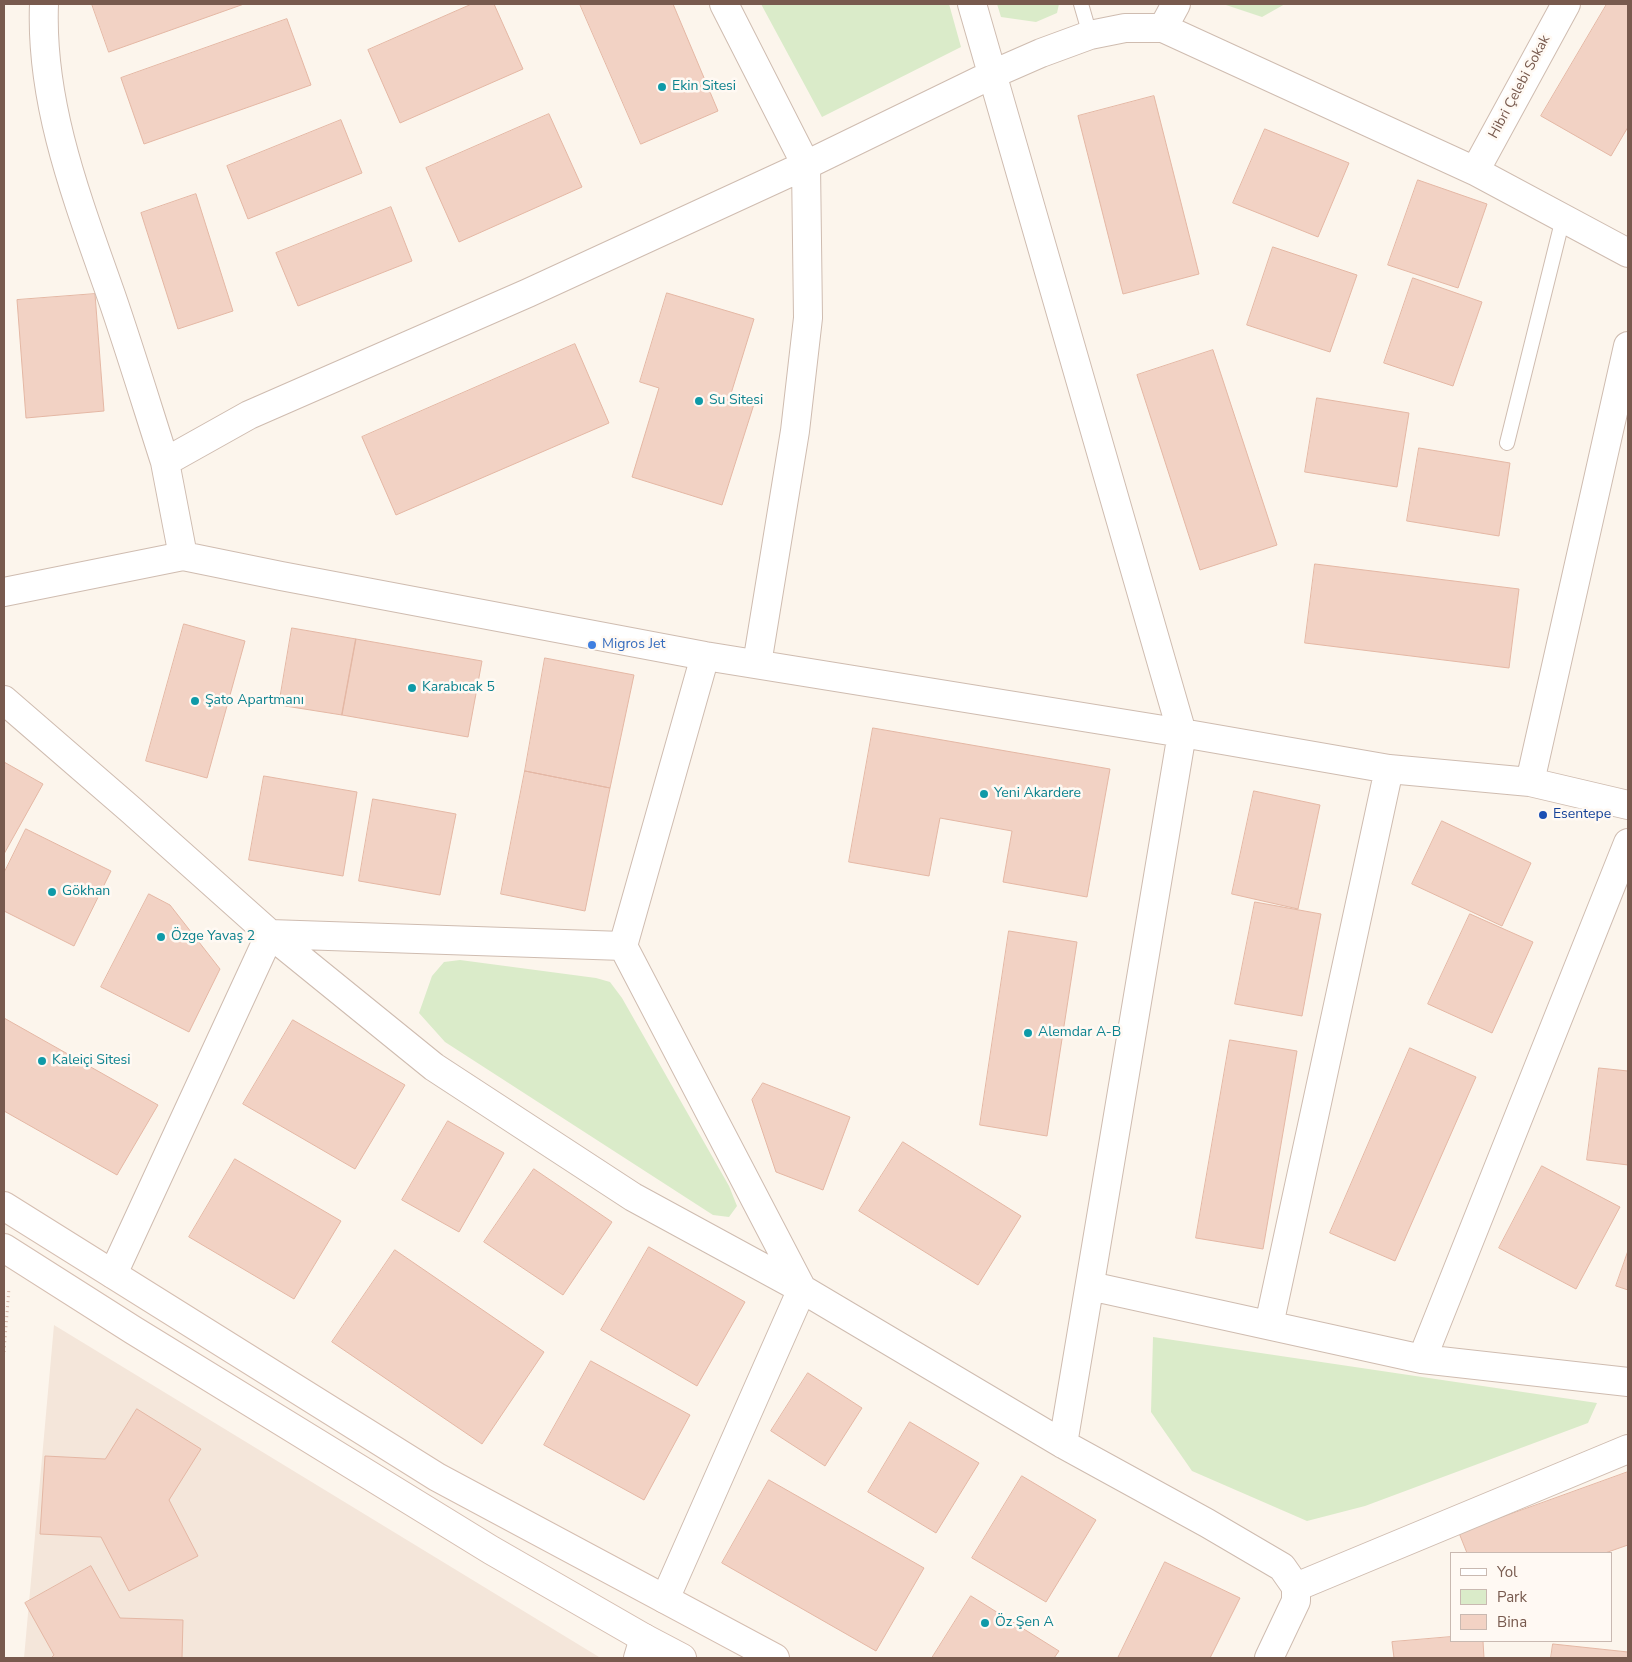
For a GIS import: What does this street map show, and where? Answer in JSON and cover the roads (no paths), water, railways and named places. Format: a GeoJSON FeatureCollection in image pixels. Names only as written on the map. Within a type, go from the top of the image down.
{"type":"FeatureCollection","features":[{"type":"Feature","properties":{"kind":"street"},"geometry":{"type":"LineString","coordinates":[[44,4],[44,49],[58,129],[74,189],[114,304],[165,462],[182,556]]}},
{"type":"Feature","properties":{"kind":"street"},"geometry":{"type":"LineString","coordinates":[[724,4],[806,165],[808,318],[795,431],[758,664]]}},
{"type":"Feature","properties":{"kind":"street"},"geometry":{"type":"LineString","coordinates":[[972,4],[1182,733],[1063,1444]]}},
{"type":"Feature","properties":{"kind":"street"},"geometry":{"type":"LineString","coordinates":[[1163,28],[1176,4]]}},
{"type":"Feature","properties":{"kind":"street","name":"Hibri Çelebi Sokak"},"geometry":{"type":"LineString","coordinates":[[1475,171],[1566,4]]}},
{"type":"Feature","properties":{"kind":"street"},"geometry":{"type":"LineString","coordinates":[[165,462],[249,415],[528,293],[806,165],[992,74],[1090,35],[1125,28],[1163,28],[1475,171],[1628,253]]}},
{"type":"Feature","properties":{"kind":"street"},"geometry":{"type":"LineString","coordinates":[[1530,782],[1628,346]]}},
{"type":"Feature","properties":{"kind":"street"},"geometry":{"type":"LineString","coordinates":[[4,592],[182,556],[705,656],[1182,733],[1389,769],[1530,782],[1628,806]]}},
{"type":"Feature","properties":{"kind":"street"},"geometry":{"type":"LineString","coordinates":[[705,656],[623,946],[802,1289]]}},
{"type":"Feature","properties":{"kind":"street"},"geometry":{"type":"LineString","coordinates":[[4,700],[270,934],[434,1066],[633,1197],[802,1289],[1063,1444],[1207,1523],[1282,1567],[1296,1587],[1296,1601],[1269,1658]]}},
{"type":"Feature","properties":{"kind":"street"},"geometry":{"type":"LineString","coordinates":[[1269,1325],[1389,769]]}},
{"type":"Feature","properties":{"kind":"street"},"geometry":{"type":"LineString","coordinates":[[1422,1359],[1628,843]]}},
{"type":"Feature","properties":{"kind":"street"},"geometry":{"type":"LineString","coordinates":[[270,934],[623,946]]}},
{"type":"Feature","properties":{"kind":"street"},"geometry":{"type":"LineString","coordinates":[[113,1274],[270,934]]}},
{"type":"Feature","properties":{"kind":"street"},"geometry":{"type":"LineString","coordinates":[[4,1206],[437,1477],[775,1658]]}},
{"type":"Feature","properties":{"kind":"street"},"geometry":{"type":"LineString","coordinates":[[8,1250],[133,1330],[491,1550],[641,1648],[682,1658]]}},
{"type":"Feature","properties":{"kind":"street"},"geometry":{"type":"LineString","coordinates":[[1090,1286],[1422,1359],[1628,1382]]}},
{"type":"Feature","properties":{"kind":"street"},"geometry":{"type":"LineString","coordinates":[[665,1599],[802,1289]]}},
{"type":"Feature","properties":{"kind":"street"},"geometry":{"type":"LineString","coordinates":[[1296,1587],[1628,1449]]}},
{"type":"Feature","properties":{"kind":"lane"},"geometry":{"type":"LineString","coordinates":[[1081,4],[1090,35]]}},
{"type":"Feature","properties":{"kind":"lane"},"geometry":{"type":"LineString","coordinates":[[1507,443],[1563,218]]}},
{"type":"Feature","properties":{"kind":"place","name":"Ekin Sitesi"},"geometry":{"type":"Point","coordinates":[662,87]}},
{"type":"Feature","properties":{"kind":"place","name":"Su Sitesi"},"geometry":{"type":"Point","coordinates":[699,401]}},
{"type":"Feature","properties":{"kind":"place","name":"Migros Jet"},"geometry":{"type":"Point","coordinates":[592,645]}},
{"type":"Feature","properties":{"kind":"place","name":"Karabıcak 5"},"geometry":{"type":"Point","coordinates":[412,688]}},
{"type":"Feature","properties":{"kind":"place","name":"Şato Apartmanı"},"geometry":{"type":"Point","coordinates":[195,701]}},
{"type":"Feature","properties":{"kind":"place","name":"Yeni Akardere"},"geometry":{"type":"Point","coordinates":[984,794]}},
{"type":"Feature","properties":{"kind":"place","name":"Esentepe"},"geometry":{"type":"Point","coordinates":[1543,815]}},
{"type":"Feature","properties":{"kind":"place","name":"Gökhan"},"geometry":{"type":"Point","coordinates":[52,892]}},
{"type":"Feature","properties":{"kind":"place","name":"Özge Yavaş 2"},"geometry":{"type":"Point","coordinates":[161,937]}},
{"type":"Feature","properties":{"kind":"place","name":"Alemdar A-B"},"geometry":{"type":"Point","coordinates":[1028,1033]}},
{"type":"Feature","properties":{"kind":"place","name":"Kaleiçi Sitesi"},"geometry":{"type":"Point","coordinates":[42,1061]}},
{"type":"Feature","properties":{"kind":"place","name":"Öz Şen A"},"geometry":{"type":"Point","coordinates":[985,1623]}}]}
